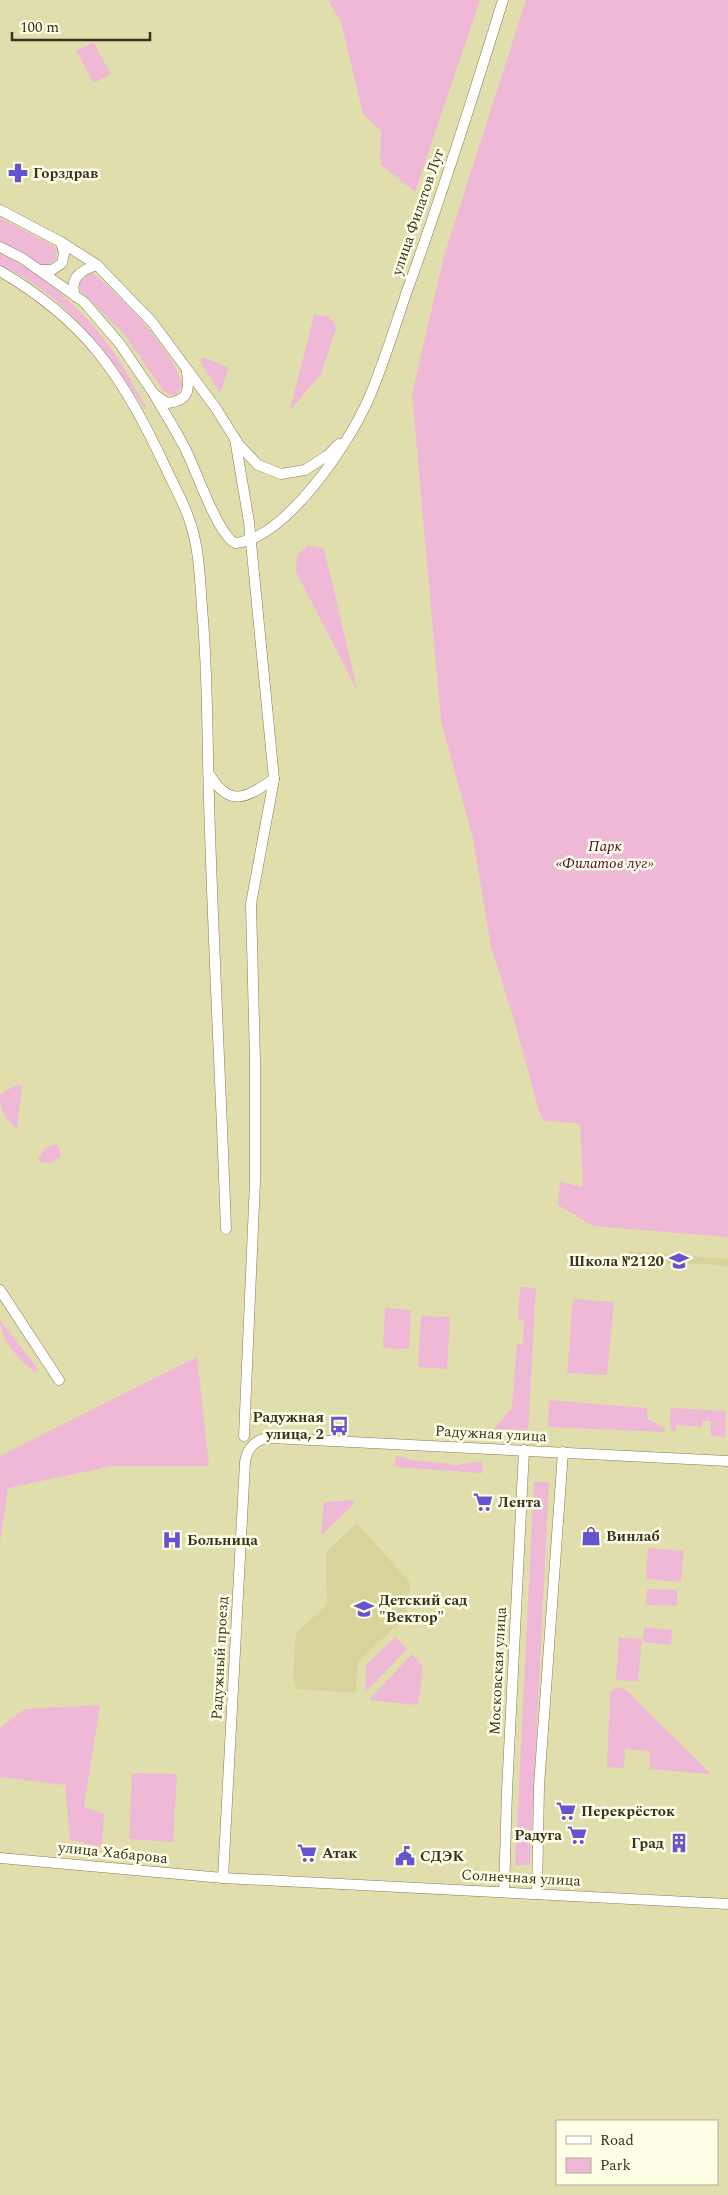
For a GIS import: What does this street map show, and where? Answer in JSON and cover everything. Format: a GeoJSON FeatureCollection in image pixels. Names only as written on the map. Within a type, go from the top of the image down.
{"type":"FeatureCollection","features":[{"type":"Feature","properties":{"kind":"street","name":"улица Филатов Луг"},"geometry":{"type":"LineString","coordinates":[[154,394],[184,446],[226,537],[235,543],[255,539],[305,496],[331,465],[369,398],[444,186],[504,0]]}},
{"type":"Feature","properties":{"kind":"street","name":"улица Филатов Луг"},"geometry":{"type":"LineString","coordinates":[[0,210],[61,242],[96,265],[152,322],[215,407],[247,456],[258,465],[281,474],[305,470],[328,455],[352,430]]}},
{"type":"Feature","properties":{"kind":"street"},"geometry":{"type":"LineString","coordinates":[[39,270],[52,270],[62,262],[64,253],[61,242]]}},
{"type":"Feature","properties":{"kind":"street"},"geometry":{"type":"LineString","coordinates":[[0,247],[22,258],[84,302],[120,344],[154,394],[167,403],[179,402],[189,387],[187,371]]}},
{"type":"Feature","properties":{"kind":"street"},"geometry":{"type":"LineString","coordinates":[[75,296],[72,288],[75,277],[83,270],[96,265]]}},
{"type":"Feature","properties":{"kind":"street"},"geometry":{"type":"LineString","coordinates":[[0,271],[34,291],[74,323],[109,366],[140,412],[188,517],[199,560],[208,678],[209,772],[226,1229]]}},
{"type":"Feature","properties":{"kind":"street"},"geometry":{"type":"LineString","coordinates":[[235,439],[249,522],[274,779],[251,904],[255,1060],[255,1181],[244,1436]]}},
{"type":"Feature","properties":{"kind":"street"},"geometry":{"type":"LineString","coordinates":[[209,772],[218,789],[229,796],[242,797],[274,779]]}},
{"type":"Feature","properties":{"kind":"street"},"geometry":{"type":"LineString","coordinates":[[0,1290],[59,1380]]}},
{"type":"Feature","properties":{"kind":"street","name":"Радужная улица"},"geometry":{"type":"LineString","coordinates":[[255,1443],[262,1439],[272,1438],[728,1461]]}},
{"type":"Feature","properties":{"kind":"street","name":"Радужный проезд"},"geometry":{"type":"LineString","coordinates":[[222,1878],[244,1463],[246,1454],[255,1443]]}},
{"type":"Feature","properties":{"kind":"street","name":"Московская улица"},"geometry":{"type":"LineString","coordinates":[[504,1892],[507,1791],[524,1450]]}},
{"type":"Feature","properties":{"kind":"street"},"geometry":{"type":"LineString","coordinates":[[538,1894],[540,1786],[563,1452]]}},
{"type":"Feature","properties":{"kind":"street","name":"улица Хабарова"},"geometry":{"type":"LineString","coordinates":[[0,1858],[222,1878]]}},
{"type":"Feature","properties":{"kind":"street","name":"Солнечная улица"},"geometry":{"type":"LineString","coordinates":[[222,1878],[728,1904]]}},
{"type":"Feature","properties":{"kind":"shaded area","name":"Школа №2120"},"geometry":{"type":"Polygon","coordinates":[[[628,1251],[728,1259],[728,1267],[708,1264],[630,1263],[628,1251]]]}},
{"type":"Feature","properties":{"kind":"shaded area","name":"Детский сад \"Вектор\""},"geometry":{"type":"Polygon","coordinates":[[[357,1523],[410,1583],[406,1614],[358,1662],[356,1693],[297,1689],[293,1676],[296,1633],[327,1605],[326,1552],[357,1523]]]}},
{"type":"Feature","properties":{"kind":"green space"},"geometry":{"type":"Polygon","coordinates":[[[328,0],[480,0],[415,192],[380,164],[381,131],[363,114],[341,22],[328,0]]]}},
{"type":"Feature","properties":{"kind":"green space","name":"Парк «Филатов луг»"},"geometry":{"type":"Polygon","coordinates":[[[526,0],[728,0],[728,1237],[593,1226],[558,1205],[560,1182],[583,1187],[580,1124],[543,1120],[538,1108],[515,1023],[491,947],[473,839],[441,721],[412,394],[444,256],[526,0]]]}},
{"type":"Feature","properties":{"kind":"green space"},"geometry":{"type":"Polygon","coordinates":[[[93,42],[111,74],[94,83],[76,51],[93,42]]]}},
{"type":"Feature","properties":{"kind":"green space"},"geometry":{"type":"Polygon","coordinates":[[[0,218],[54,246],[57,250],[56,259],[44,266],[0,241],[0,218]]]}},
{"type":"Feature","properties":{"kind":"green space"},"geometry":{"type":"Polygon","coordinates":[[[0,254],[49,284],[78,309],[115,354],[147,407],[144,408],[115,366],[82,326],[45,292],[23,277],[0,265],[0,254]]]}},
{"type":"Feature","properties":{"kind":"green space"},"geometry":{"type":"Polygon","coordinates":[[[89,274],[94,274],[120,298],[157,339],[176,369],[183,385],[176,395],[169,395],[163,390],[123,333],[81,291],[79,287],[80,282],[89,274]]]}},
{"type":"Feature","properties":{"kind":"green space"},"geometry":{"type":"Polygon","coordinates":[[[314,315],[328,316],[337,326],[321,374],[290,410],[314,315]]]}},
{"type":"Feature","properties":{"kind":"green space"},"geometry":{"type":"Polygon","coordinates":[[[202,357],[229,368],[220,393],[200,362],[202,357]]]}},
{"type":"Feature","properties":{"kind":"green space"},"geometry":{"type":"Polygon","coordinates":[[[308,545],[324,549],[358,692],[296,572],[297,556],[308,545]]]}},
{"type":"Feature","properties":{"kind":"green space"},"geometry":{"type":"Polygon","coordinates":[[[17,1084],[22,1086],[17,1129],[4,1114],[0,1095],[17,1084]]]}},
{"type":"Feature","properties":{"kind":"green space"},"geometry":{"type":"Polygon","coordinates":[[[56,1144],[60,1148],[60,1157],[51,1163],[40,1162],[38,1159],[43,1151],[56,1144]]]}},
{"type":"Feature","properties":{"kind":"green space"},"geometry":{"type":"Polygon","coordinates":[[[520,1287],[536,1288],[528,1430],[494,1429],[512,1408],[517,1344],[523,1345],[524,1321],[518,1320],[520,1287]]]}},
{"type":"Feature","properties":{"kind":"green space"},"geometry":{"type":"Polygon","coordinates":[[[573,1299],[614,1302],[607,1375],[567,1373],[573,1299]]]}},
{"type":"Feature","properties":{"kind":"green space"},"geometry":{"type":"Polygon","coordinates":[[[385,1308],[411,1310],[409,1349],[383,1348],[385,1308]]]}},
{"type":"Feature","properties":{"kind":"green space"},"geometry":{"type":"Polygon","coordinates":[[[421,1316],[450,1317],[447,1369],[418,1367],[421,1316]]]}},
{"type":"Feature","properties":{"kind":"green space"},"geometry":{"type":"Polygon","coordinates":[[[0,1320],[37,1368],[36,1373],[12,1350],[3,1335],[0,1320]]]}},
{"type":"Feature","properties":{"kind":"green space"},"geometry":{"type":"Polygon","coordinates":[[[197,1357],[209,1466],[112,1466],[8,1488],[0,1543],[0,1456],[197,1357]]]}},
{"type":"Feature","properties":{"kind":"green space"},"geometry":{"type":"Polygon","coordinates":[[[549,1400],[647,1408],[648,1419],[664,1428],[665,1432],[548,1427],[549,1400]]]}},
{"type":"Feature","properties":{"kind":"green space"},"geometry":{"type":"Polygon","coordinates":[[[671,1408],[726,1411],[725,1437],[711,1436],[711,1421],[702,1421],[702,1427],[676,1425],[675,1433],[670,1425],[671,1408]]]}},
{"type":"Feature","properties":{"kind":"green space"},"geometry":{"type":"Polygon","coordinates":[[[396,1456],[413,1460],[458,1465],[482,1461],[483,1473],[395,1467],[396,1456]]]}},
{"type":"Feature","properties":{"kind":"green space"},"geometry":{"type":"Polygon","coordinates":[[[534,1482],[549,1482],[530,1865],[515,1865],[534,1482]]]}},
{"type":"Feature","properties":{"kind":"green space"},"geometry":{"type":"Polygon","coordinates":[[[355,1500],[352,1506],[321,1536],[324,1502],[355,1500]]]}},
{"type":"Feature","properties":{"kind":"green space"},"geometry":{"type":"Polygon","coordinates":[[[648,1548],[684,1551],[681,1582],[646,1579],[648,1548]]]}},
{"type":"Feature","properties":{"kind":"green space"},"geometry":{"type":"Polygon","coordinates":[[[647,1589],[677,1590],[677,1606],[646,1605],[647,1589]]]}},
{"type":"Feature","properties":{"kind":"green space"},"geometry":{"type":"Polygon","coordinates":[[[644,1627],[672,1630],[671,1645],[643,1642],[644,1627]]]}},
{"type":"Feature","properties":{"kind":"green space"},"geometry":{"type":"Polygon","coordinates":[[[395,1637],[407,1649],[365,1693],[366,1665],[395,1637]]]}},
{"type":"Feature","properties":{"kind":"green space"},"geometry":{"type":"Polygon","coordinates":[[[619,1637],[642,1639],[638,1681],[616,1680],[619,1637]]]}},
{"type":"Feature","properties":{"kind":"green space"},"geometry":{"type":"Polygon","coordinates":[[[412,1654],[423,1667],[418,1705],[369,1700],[412,1654]]]}},
{"type":"Feature","properties":{"kind":"green space"},"geometry":{"type":"Polygon","coordinates":[[[620,1687],[628,1692],[711,1774],[649,1769],[650,1751],[625,1749],[624,1768],[607,1767],[610,1692],[620,1687]]]}},
{"type":"Feature","properties":{"kind":"green space"},"geometry":{"type":"Polygon","coordinates":[[[100,1705],[84,1807],[104,1814],[102,1847],[70,1840],[65,1785],[0,1777],[0,1728],[25,1709],[100,1705]]]}},
{"type":"Feature","properties":{"kind":"green space"},"geometry":{"type":"Polygon","coordinates":[[[132,1773],[177,1774],[173,1842],[129,1839],[132,1773]]]}},
{"type":"Feature","properties":{"kind":"place","name":"Горздрав"},"geometry":{"type":"Point","coordinates":[18,173]}},
{"type":"Feature","properties":{"kind":"place","name":"Школа №2120"},"geometry":{"type":"Point","coordinates":[679,1261]}},
{"type":"Feature","properties":{"kind":"place","name":"Радужная улица, 2"},"geometry":{"type":"Point","coordinates":[339,1426]}},
{"type":"Feature","properties":{"kind":"place","name":"Лента"},"geometry":{"type":"Point","coordinates":[483,1502]}},
{"type":"Feature","properties":{"kind":"place","name":"Винлаб"},"geometry":{"type":"Point","coordinates":[591,1536]}},
{"type":"Feature","properties":{"kind":"place","name":"Больница"},"geometry":{"type":"Point","coordinates":[172,1540]}},
{"type":"Feature","properties":{"kind":"place","name":"Детский сад \"Вектор\""},"geometry":{"type":"Point","coordinates":[364,1609]}},
{"type":"Feature","properties":{"kind":"place","name":"Перекрёсток"},"geometry":{"type":"Point","coordinates":[566,1811]}},
{"type":"Feature","properties":{"kind":"place","name":"Радуга"},"geometry":{"type":"Point","coordinates":[577,1835]}},
{"type":"Feature","properties":{"kind":"place","name":"Град"},"geometry":{"type":"Point","coordinates":[679,1843]}},
{"type":"Feature","properties":{"kind":"place","name":"Атак"},"geometry":{"type":"Point","coordinates":[307,1853]}},
{"type":"Feature","properties":{"kind":"place","name":"СДЭК"},"geometry":{"type":"Point","coordinates":[405,1856]}}]}
